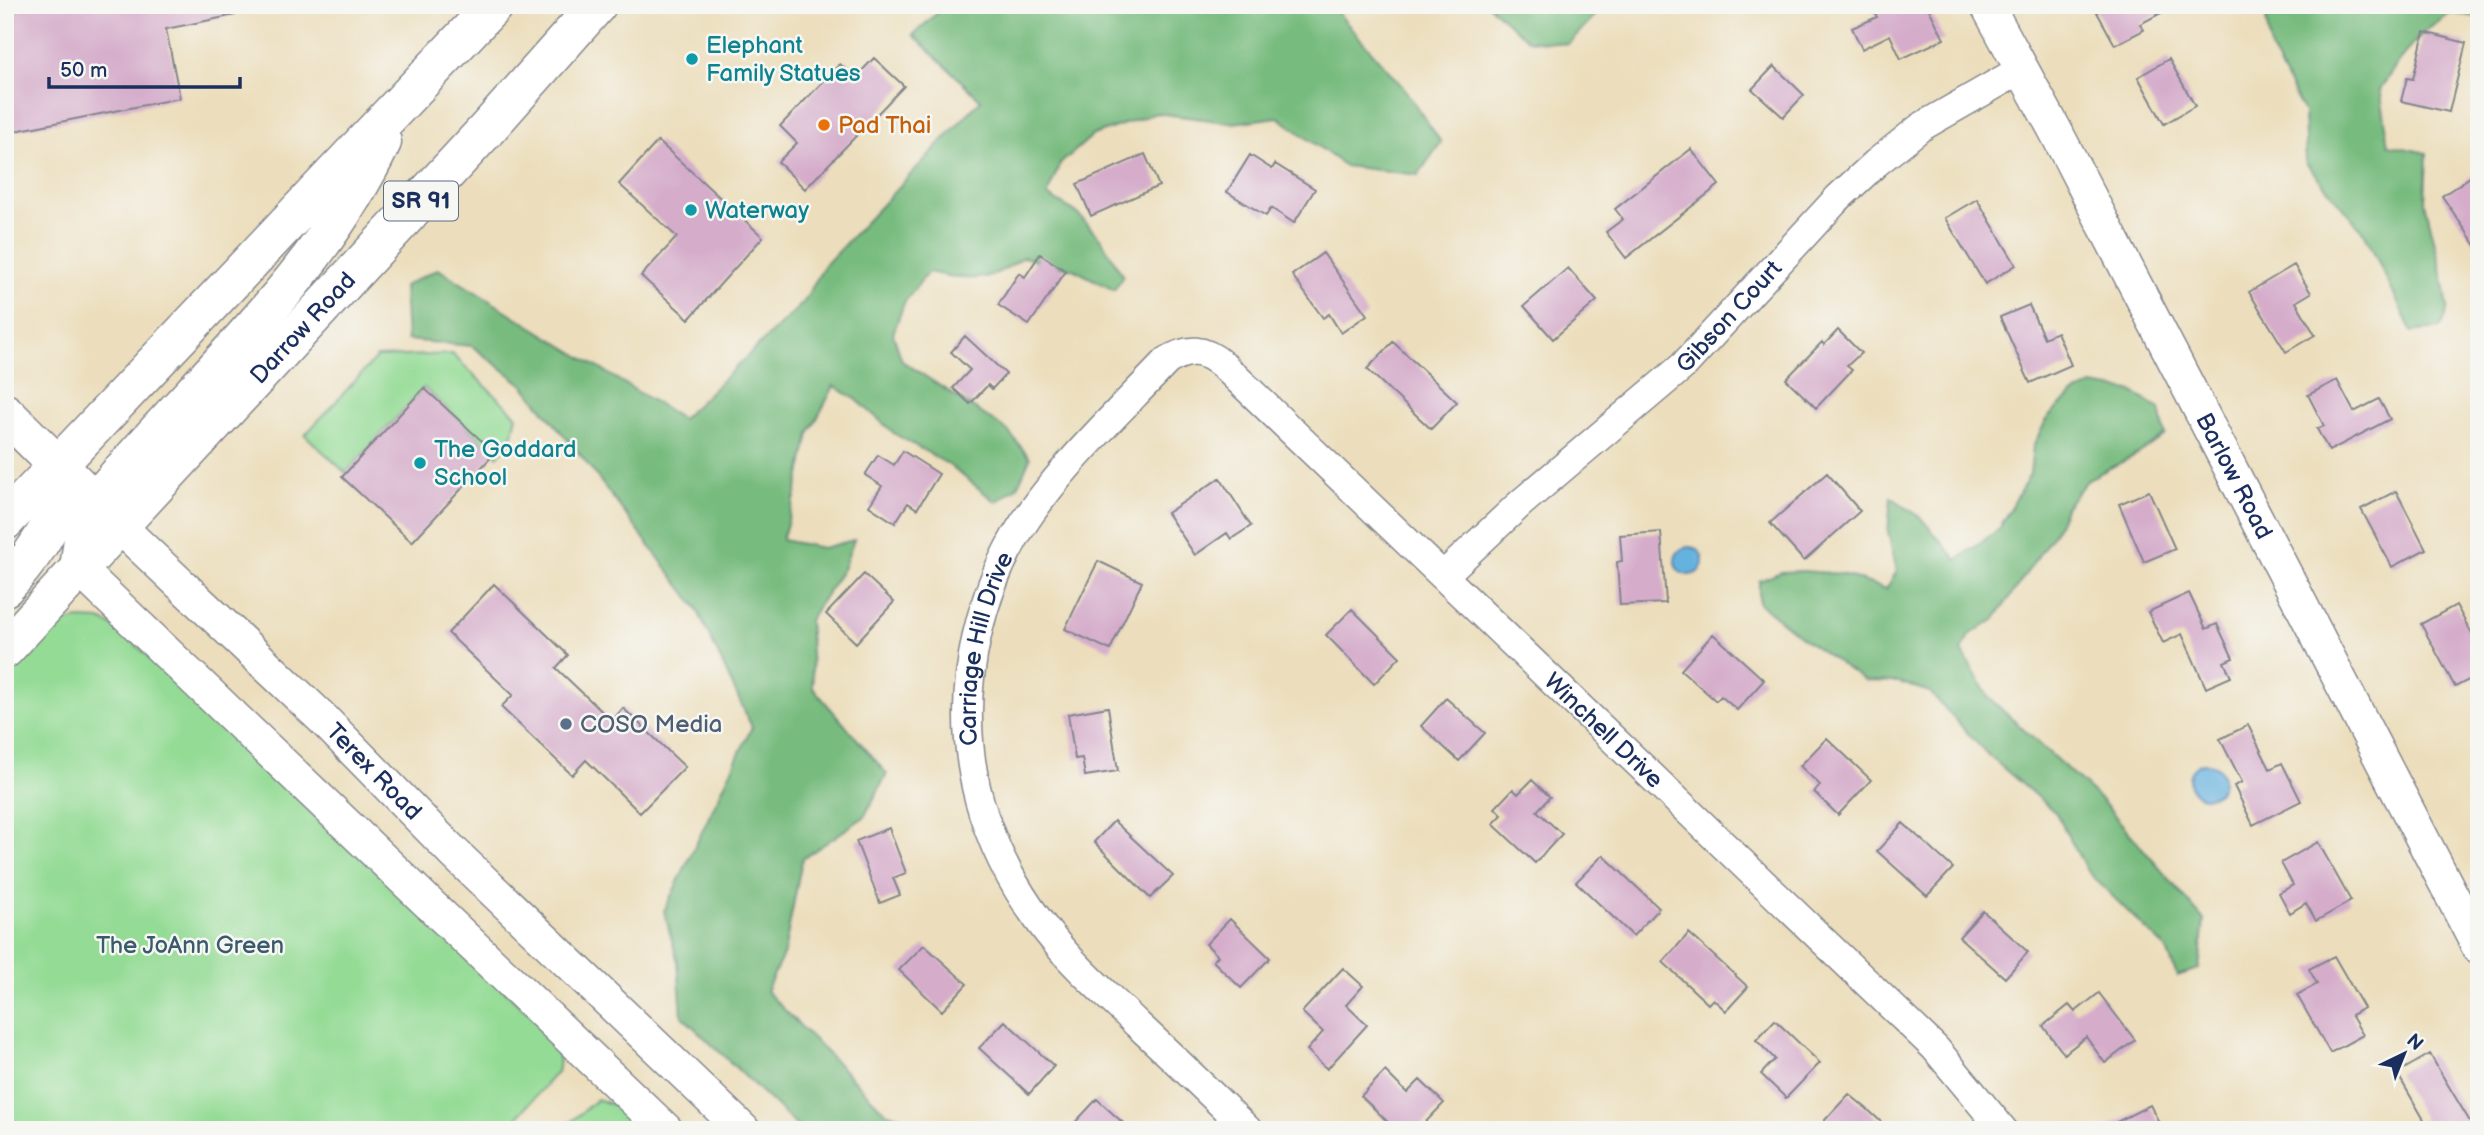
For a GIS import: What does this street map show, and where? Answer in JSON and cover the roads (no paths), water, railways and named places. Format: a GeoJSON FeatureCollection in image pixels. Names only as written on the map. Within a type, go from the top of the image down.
{"type":"FeatureCollection","features":[{"type":"Feature","properties":{"kind":"main road"},"geometry":{"type":"LineString","coordinates":[[79,569],[9,509],[58,464],[494,5]]}},
{"type":"Feature","properties":{"kind":"main road","name":"Darrow Road"},"geometry":{"type":"LineString","coordinates":[[5,649],[79,569],[107,514],[408,215],[597,5]]}},
{"type":"Feature","properties":{"kind":"main road"},"geometry":{"type":"LineString","coordinates":[[107,514],[310,261],[366,177],[400,105]]}},
{"type":"Feature","properties":{"kind":"main road"},"geometry":{"type":"LineString","coordinates":[[366,177],[408,215]]}},
{"type":"Feature","properties":{"kind":"main road","name":"Terex Road"},"geometry":{"type":"LineString","coordinates":[[5,413],[107,514]]}},
{"type":"Feature","properties":{"kind":"main road"},"geometry":{"type":"LineString","coordinates":[[5,587],[44,537],[59,499],[58,464]]}},
{"type":"Feature","properties":{"kind":"street","name":"Barlow Road"},"geometry":{"type":"LineString","coordinates":[[1987,5],[2479,948]]}},
{"type":"Feature","properties":{"kind":"street","name":"Gibson Court"},"geometry":{"type":"LineString","coordinates":[[1444,575],[1521,503],[1683,366],[1838,198],[1883,156],[1921,127],[2022,69]]}},
{"type":"Feature","properties":{"kind":"street","name":"Winchell Drive"},"geometry":{"type":"LineString","coordinates":[[1192,350],[1212,356],[1223,365],[1444,575],[1935,1048],[2003,1130]]}},
{"type":"Feature","properties":{"kind":"street","name":"Carriage Hill Drive"},"geometry":{"type":"LineString","coordinates":[[1192,350],[1179,353],[1167,361],[1066,469],[1016,536],[1000,564],[984,605],[971,662],[967,709],[969,758],[985,818],[997,850],[1012,881],[1038,920],[1107,996],[1248,1130]]}},
{"type":"Feature","properties":{"kind":"street","name":"Terex Road"},"geometry":{"type":"LineString","coordinates":[[107,514],[322,718],[453,852],[743,1130]]}},
{"type":"Feature","properties":{"kind":"street"},"geometry":{"type":"LineString","coordinates":[[79,569],[666,1130]]}},
{"type":"Feature","properties":{"kind":"street"},"geometry":{"type":"LineString","coordinates":[[589,1057],[626,1018]]}},
{"type":"Feature","properties":{"kind":"water"},"geometry":{"type":"Polygon","coordinates":[[[1689,547],[1699,551],[1703,561],[1699,571],[1689,575],[1679,571],[1675,561],[1679,551],[1689,547]]]}},
{"type":"Feature","properties":{"kind":"water"},"geometry":{"type":"Polygon","coordinates":[[[2206,763],[2218,768],[2223,780],[2218,792],[2206,797],[2194,792],[2189,780],[2194,768],[2206,763]]]}},
{"type":"Feature","properties":{"kind":"place","name":"Elephant Family Statues"},"geometry":{"type":"Point","coordinates":[692,59]}},
{"type":"Feature","properties":{"kind":"place","name":"Pad Thai"},"geometry":{"type":"Point","coordinates":[824,125]}},
{"type":"Feature","properties":{"kind":"place","name":"Waterway"},"geometry":{"type":"Point","coordinates":[691,210]}},
{"type":"Feature","properties":{"kind":"place","name":"The Goddard School"},"geometry":{"type":"Point","coordinates":[420,463]}},
{"type":"Feature","properties":{"kind":"place","name":"COSO Media"},"geometry":{"type":"Point","coordinates":[566,724]}},
{"type":"Feature","properties":{"kind":"park label","name":"The JoAnn Green"},"geometry":{"type":"Point","coordinates":[190,945]}}]}
